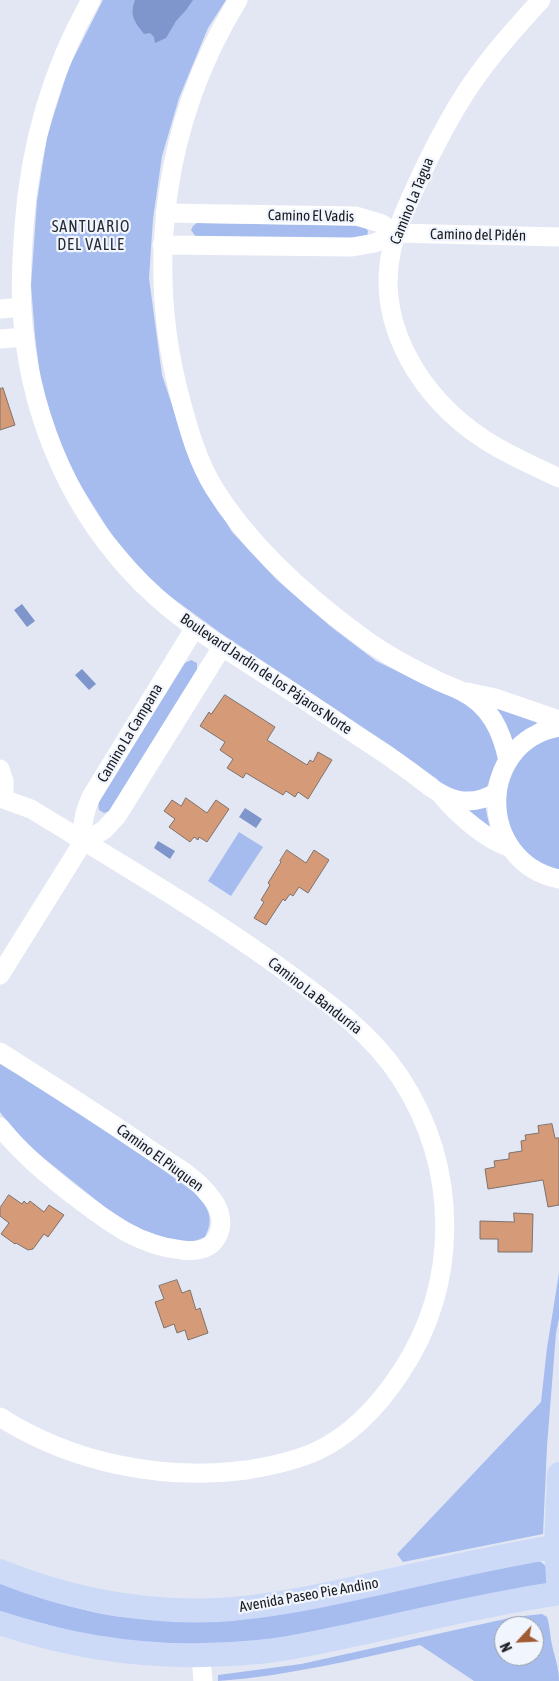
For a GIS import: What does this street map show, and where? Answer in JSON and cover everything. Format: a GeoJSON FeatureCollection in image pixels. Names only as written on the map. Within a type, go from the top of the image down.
{"type":"FeatureCollection","features":[{"type":"Feature","properties":{"kind":"main road"},"geometry":{"type":"LineString","coordinates":[[0,1623],[37,1635],[90,1647],[151,1655],[201,1656],[249,1653],[295,1647],[476,1608],[559,1593],[559,1474]]}},
{"type":"Feature","properties":{"kind":"main road","name":"Avenida Paseo Pie Andino"},"geometry":{"type":"LineString","coordinates":[[0,1571],[28,1582],[99,1601],[148,1608],[219,1610],[278,1604],[472,1562],[558,1547]]}},
{"type":"Feature","properties":{"kind":"street","name":"Boulevard Jardín de los Pájaros Norte"},"geometry":{"type":"LineString","coordinates":[[91,0],[56,72],[35,145],[26,203],[22,269],[22,307],[25,337],[39,411],[60,465],[79,503],[103,539],[130,571],[165,605],[194,628],[449,798],[469,802],[489,797],[497,792]]}},
{"type":"Feature","properties":{"kind":"street"},"geometry":{"type":"LineString","coordinates":[[238,0],[206,59],[187,108],[170,177],[165,213],[162,245],[164,315],[176,384],[196,448],[213,485],[226,506],[263,552],[340,620],[391,657],[461,691],[481,704],[493,718],[501,734],[508,761]]}},
{"type":"Feature","properties":{"kind":"street","name":"Camino La Tagua"},"geometry":{"type":"LineString","coordinates":[[541,0],[493,54],[467,90],[427,162],[396,233],[390,268],[391,303],[398,336],[404,351],[440,402],[469,428],[504,451],[559,478]]}},
{"type":"Feature","properties":{"kind":"street","name":"Camino El Vadis"},"geometry":{"type":"LineString","coordinates":[[165,213],[356,216],[380,223],[396,233]]}},
{"type":"Feature","properties":{"kind":"street","name":"Camino El Vadis"},"geometry":{"type":"LineString","coordinates":[[162,245],[352,247],[375,243],[396,233]]}},
{"type":"Feature","properties":{"kind":"street","name":"Camino del Pidén"},"geometry":{"type":"LineString","coordinates":[[396,233],[559,237]]}},
{"type":"Feature","properties":{"kind":"street"},"geometry":{"type":"LineString","coordinates":[[0,309],[22,307]]}},
{"type":"Feature","properties":{"kind":"street"},"geometry":{"type":"LineString","coordinates":[[0,339],[25,337]]}},
{"type":"Feature","properties":{"kind":"street","name":"Camino La Campana"},"geometry":{"type":"LineString","coordinates":[[83,842],[83,818],[91,797],[194,628]]}},
{"type":"Feature","properties":{"kind":"street"},"geometry":{"type":"LineString","coordinates":[[0,975],[83,842],[104,830],[117,816],[222,647]]}},
{"type":"Feature","properties":{"kind":"street"},"geometry":{"type":"LineString","coordinates":[[461,691],[495,698],[559,720]]}},
{"type":"Feature","properties":{"kind":"street"},"geometry":{"type":"LineString","coordinates":[[559,728],[533,737],[523,744],[508,761],[497,792],[496,809],[500,826],[510,847],[528,866],[539,873],[559,879]]}},
{"type":"Feature","properties":{"kind":"street","name":"Camino La Bandurria"},"geometry":{"type":"LineString","coordinates":[[0,769],[4,781],[2,799],[31,809],[238,938],[351,1022],[386,1057],[422,1115],[436,1158],[446,1217],[443,1261],[434,1303],[427,1324],[414,1350],[396,1380],[373,1408],[346,1434],[304,1457],[262,1468],[236,1471],[189,1473],[148,1469],[109,1463],[75,1453],[42,1440],[0,1417]]}},
{"type":"Feature","properties":{"kind":"street","name":"Boulevard Jardín de los Pájaros Norte"},"geometry":{"type":"LineString","coordinates":[[440,793],[453,807],[486,835],[497,843],[510,847]]}},
{"type":"Feature","properties":{"kind":"street","name":"Camino El Piuquen"},"geometry":{"type":"LineString","coordinates":[[0,1052],[88,1107],[191,1177],[208,1193],[217,1205],[221,1223],[216,1239],[202,1250],[186,1251],[150,1243],[126,1232],[93,1210],[48,1174],[19,1149],[0,1127]]}},
{"type":"Feature","properties":{"kind":"street"},"geometry":{"type":"LineString","coordinates":[[201,1656],[203,1681]]}},
{"type":"Feature","properties":{"kind":"shaded area"},"geometry":{"type":"Polygon","coordinates":[[[103,0],[226,0],[208,28],[179,98],[162,156],[153,219],[149,278],[162,375],[192,465],[232,532],[277,580],[330,626],[376,661],[430,687],[540,718],[536,724],[512,741],[495,766],[488,785],[485,804],[490,827],[461,806],[437,779],[394,748],[222,634],[153,584],[111,534],[66,462],[41,385],[35,336],[31,285],[37,201],[47,136],[69,67],[103,0]]]}},
{"type":"Feature","properties":{"kind":"shaded area"},"geometry":{"type":"Polygon","coordinates":[[[135,0],[193,0],[176,21],[166,38],[155,43],[154,37],[150,33],[144,34],[134,18],[133,6],[135,0]]]}},
{"type":"Feature","properties":{"kind":"shaded area"},"geometry":{"type":"Polygon","coordinates":[[[197,223],[360,226],[365,227],[368,231],[367,237],[362,240],[196,237],[191,230],[197,223]]]}},
{"type":"Feature","properties":{"kind":"shaded area"},"geometry":{"type":"Polygon","coordinates":[[[22,604],[35,621],[27,627],[14,610],[22,604]]]}},
{"type":"Feature","properties":{"kind":"shaded area"},"geometry":{"type":"Polygon","coordinates":[[[191,660],[197,663],[197,671],[110,811],[104,813],[99,810],[98,802],[185,663],[191,660]]]}},
{"type":"Feature","properties":{"kind":"shaded area"},"geometry":{"type":"Polygon","coordinates":[[[82,669],[96,684],[89,690],[75,675],[82,669]]]}},
{"type":"Feature","properties":{"kind":"shaded area"},"geometry":{"type":"Polygon","coordinates":[[[559,736],[559,871],[529,855],[513,837],[507,820],[506,802],[509,784],[516,767],[527,753],[541,742],[559,736]]]}},
{"type":"Feature","properties":{"kind":"shaded area"},"geometry":{"type":"Polygon","coordinates":[[[245,808],[262,819],[256,828],[239,817],[245,808]]]}},
{"type":"Feature","properties":{"kind":"shaded area"},"geometry":{"type":"Polygon","coordinates":[[[239,832],[263,847],[231,896],[208,881],[239,832]]]}},
{"type":"Feature","properties":{"kind":"shaded area"},"geometry":{"type":"Polygon","coordinates":[[[158,841],[175,851],[170,859],[154,848],[158,841]]]}},
{"type":"Feature","properties":{"kind":"shaded area"},"geometry":{"type":"Polygon","coordinates":[[[0,1064],[98,1123],[198,1195],[205,1205],[210,1220],[205,1237],[190,1243],[166,1238],[137,1228],[106,1208],[41,1156],[19,1137],[0,1112],[0,1064]]]}},
{"type":"Feature","properties":{"kind":"shaded area"},"geometry":{"type":"Polygon","coordinates":[[[559,1273],[559,1318],[556,1333],[547,1446],[543,1534],[403,1562],[397,1554],[541,1402],[547,1348],[559,1273]]]}},
{"type":"Feature","properties":{"kind":"shaded area"},"geometry":{"type":"Polygon","coordinates":[[[535,1560],[547,1567],[549,1580],[543,1587],[230,1648],[116,1643],[0,1612],[0,1581],[48,1599],[97,1613],[131,1618],[169,1620],[535,1560]]]}},
{"type":"Feature","properties":{"kind":"shaded area"},"geometry":{"type":"Polygon","coordinates":[[[542,1614],[547,1617],[549,1624],[559,1681],[474,1681],[420,1645],[295,1671],[218,1681],[218,1675],[301,1664],[494,1621],[494,1666],[544,1666],[544,1616],[523,1616],[542,1614]]]}},
{"type":"Feature","properties":{"kind":"building"},"geometry":{"type":"Polygon","coordinates":[[[3,388],[15,425],[0,430],[0,389],[3,388]]]}},
{"type":"Feature","properties":{"kind":"building"},"geometry":{"type":"Polygon","coordinates":[[[225,695],[275,727],[267,740],[307,765],[310,760],[313,762],[318,752],[332,760],[308,799],[298,792],[295,797],[286,791],[283,795],[246,773],[243,778],[227,768],[233,759],[220,750],[225,742],[200,726],[209,712],[211,714],[225,695]]]}},
{"type":"Feature","properties":{"kind":"building"},"geometry":{"type":"Polygon","coordinates":[[[186,798],[207,813],[216,800],[229,809],[207,842],[199,837],[198,840],[194,837],[190,842],[169,827],[175,819],[164,811],[172,800],[181,806],[186,798]]]}},
{"type":"Feature","properties":{"kind":"building"},"geometry":{"type":"Polygon","coordinates":[[[287,850],[306,863],[314,850],[329,860],[308,893],[299,887],[293,896],[290,894],[285,901],[283,899],[266,925],[254,918],[264,902],[261,900],[270,885],[268,883],[287,850]]]}},
{"type":"Feature","properties":{"kind":"building"},"geometry":{"type":"Polygon","coordinates":[[[552,1124],[555,1138],[559,1138],[559,1205],[548,1207],[543,1180],[488,1189],[485,1169],[495,1167],[494,1161],[509,1159],[509,1153],[522,1151],[521,1141],[526,1140],[525,1135],[539,1133],[538,1126],[552,1124]]]}},
{"type":"Feature","properties":{"kind":"building"},"geometry":{"type":"Polygon","coordinates":[[[9,1195],[22,1204],[24,1201],[27,1204],[30,1201],[44,1212],[49,1205],[64,1215],[48,1237],[44,1234],[33,1249],[28,1250],[15,1244],[1,1234],[9,1223],[0,1216],[0,1208],[9,1195]]]}},
{"type":"Feature","properties":{"kind":"building"},"geometry":{"type":"Polygon","coordinates":[[[514,1213],[533,1214],[532,1252],[498,1252],[498,1239],[480,1239],[480,1221],[514,1222],[514,1213]]]}},
{"type":"Feature","properties":{"kind":"building"},"geometry":{"type":"Polygon","coordinates":[[[177,1280],[182,1293],[190,1290],[196,1310],[200,1308],[208,1333],[188,1340],[185,1330],[177,1333],[174,1324],[164,1328],[155,1302],[164,1299],[159,1286],[177,1280]]]}},
{"type":"Feature","properties":{"kind":"district","name":"SANTUARIO DEL VALLE"},"geometry":{"type":"Point","coordinates":[91,236]}}]}
